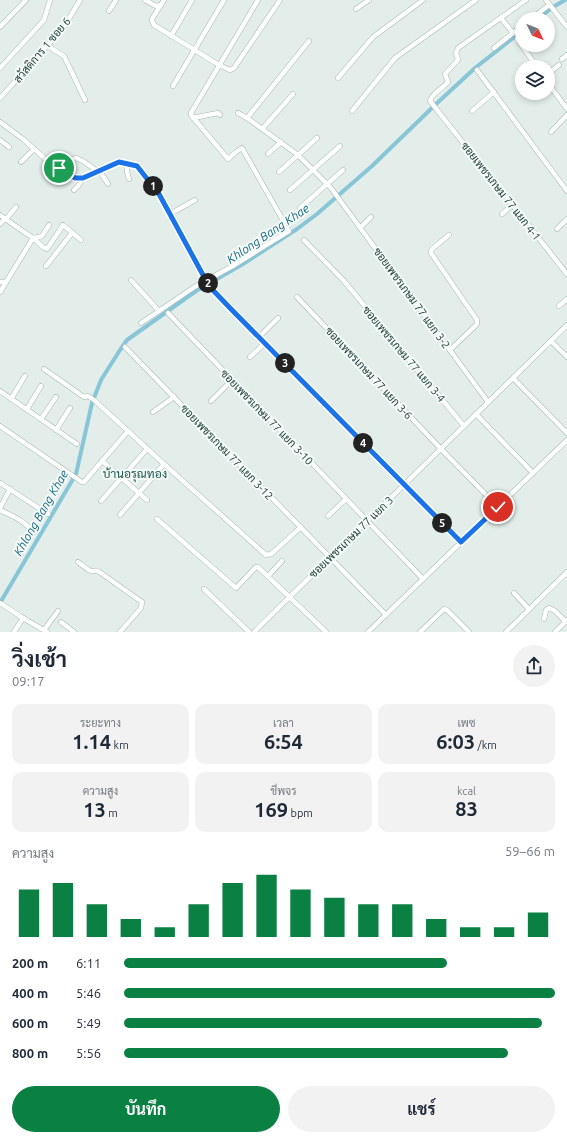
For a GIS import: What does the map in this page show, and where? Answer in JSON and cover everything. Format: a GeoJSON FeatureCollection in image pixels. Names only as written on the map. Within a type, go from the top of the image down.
{"type":"FeatureCollection","features":[{"type":"Feature","properties":{"kind":"street"},"geometry":{"type":"LineString","coordinates":[[0,27],[26,0]]}},
{"type":"Feature","properties":{"kind":"street"},"geometry":{"type":"LineString","coordinates":[[0,68],[44,20],[50,0]]}},
{"type":"Feature","properties":{"kind":"street","name":"สวัสดิการ 1 ซอย 6"},"geometry":{"type":"LineString","coordinates":[[0,98],[64,27],[80,0]]}},
{"type":"Feature","properties":{"kind":"street"},"geometry":{"type":"LineString","coordinates":[[109,11],[116,0]]}},
{"type":"Feature","properties":{"kind":"street"},"geometry":{"type":"LineString","coordinates":[[145,0],[156,6],[161,5]]}},
{"type":"Feature","properties":{"kind":"street"},"geometry":{"type":"LineString","coordinates":[[164,0],[152,19],[152,23],[157,28],[230,70],[234,68],[280,0]]}},
{"type":"Feature","properties":{"kind":"street"},"geometry":{"type":"LineString","coordinates":[[171,36],[192,0]]}},
{"type":"Feature","properties":{"kind":"street"},"geometry":{"type":"LineString","coordinates":[[173,86],[224,0]]}},
{"type":"Feature","properties":{"kind":"street"},"geometry":{"type":"LineString","coordinates":[[141,323],[206,280],[231,267],[289,231],[242,148],[228,159],[191,115],[258,0]]}},
{"type":"Feature","properties":{"kind":"street"},"geometry":{"type":"LineString","coordinates":[[356,9],[369,0]]}},
{"type":"Feature","properties":{"kind":"street"},"geometry":{"type":"LineString","coordinates":[[338,78],[373,37],[423,0]]}},
{"type":"Feature","properties":{"kind":"street"},"geometry":{"type":"LineString","coordinates":[[352,111],[395,58],[476,0]]}},
{"type":"Feature","properties":{"kind":"street"},"geometry":{"type":"LineString","coordinates":[[494,48],[513,33],[500,18],[526,0]]}},
{"type":"Feature","properties":{"kind":"street"},"geometry":{"type":"LineString","coordinates":[[546,0],[567,27]]}},
{"type":"Feature","properties":{"kind":"street"},"geometry":{"type":"LineString","coordinates":[[540,12],[549,5]]}},
{"type":"Feature","properties":{"kind":"street","name":"ซอยเพชรเกษม 77 แยก 4-1"},"geometry":{"type":"LineString","coordinates":[[500,18],[456,50],[458,59],[444,74],[448,82],[431,97],[430,101],[567,274]]}},
{"type":"Feature","properties":{"kind":"street"},"geometry":{"type":"LineString","coordinates":[[247,118],[309,41]]}},
{"type":"Feature","properties":{"kind":"street"},"geometry":{"type":"LineString","coordinates":[[48,45],[64,56],[84,100]]}},
{"type":"Feature","properties":{"kind":"street"},"geometry":{"type":"LineString","coordinates":[[562,59],[567,55]]}},
{"type":"Feature","properties":{"kind":"street"},"geometry":{"type":"LineString","coordinates":[[555,68],[559,65]]}},
{"type":"Feature","properties":{"kind":"street"},"geometry":{"type":"LineString","coordinates":[[477,70],[567,191]]}},
{"type":"Feature","properties":{"kind":"street"},"geometry":{"type":"LineString","coordinates":[[472,111],[494,92]]}},
{"type":"Feature","properties":{"kind":"street"},"geometry":{"type":"LineString","coordinates":[[555,93],[567,109]]}},
{"type":"Feature","properties":{"kind":"street"},"geometry":{"type":"LineString","coordinates":[[262,128],[293,94]]}},
{"type":"Feature","properties":{"kind":"street"},"geometry":{"type":"LineString","coordinates":[[193,118],[218,113],[220,116]]}},
{"type":"Feature","properties":{"kind":"street","name":"ซอยเพชรเกษม 77 แยก 3-2"},"geometry":{"type":"LineString","coordinates":[[238,113],[262,128],[298,155],[327,184],[488,402]]}},
{"type":"Feature","properties":{"kind":"street"},"geometry":{"type":"LineString","coordinates":[[550,132],[567,116]]}},
{"type":"Feature","properties":{"kind":"street"},"geometry":{"type":"LineString","coordinates":[[0,130],[2,124],[23,139],[55,167],[64,170],[75,178],[83,178],[119,162],[140,168],[159,194],[209,286],[461,542]]}},
{"type":"Feature","properties":{"kind":"street"},"geometry":{"type":"LineString","coordinates":[[279,172],[317,138]]}},
{"type":"Feature","properties":{"kind":"street"},"geometry":{"type":"LineString","coordinates":[[0,140],[9,147]]}},
{"type":"Feature","properties":{"kind":"street"},"geometry":{"type":"LineString","coordinates":[[268,154],[281,142]]}},
{"type":"Feature","properties":{"kind":"street"},"geometry":{"type":"LineString","coordinates":[[290,190],[340,146]]}},
{"type":"Feature","properties":{"kind":"street"},"geometry":{"type":"LineString","coordinates":[[21,162],[34,149]]}},
{"type":"Feature","properties":{"kind":"street"},"geometry":{"type":"LineString","coordinates":[[59,168],[69,160],[79,158],[98,171],[108,184]]}},
{"type":"Feature","properties":{"kind":"street"},"geometry":{"type":"LineString","coordinates":[[127,164],[129,179]]}},
{"type":"Feature","properties":{"kind":"street"},"geometry":{"type":"LineString","coordinates":[[300,208],[343,170]]}},
{"type":"Feature","properties":{"kind":"street"},"geometry":{"type":"LineString","coordinates":[[74,190],[83,178]]}},
{"type":"Feature","properties":{"kind":"street"},"geometry":{"type":"LineString","coordinates":[[170,214],[195,200]]}},
{"type":"Feature","properties":{"kind":"street"},"geometry":{"type":"LineString","coordinates":[[502,214],[512,205]]}},
{"type":"Feature","properties":{"kind":"street"},"geometry":{"type":"LineString","coordinates":[[0,224],[16,207]]}},
{"type":"Feature","properties":{"kind":"street"},"geometry":{"type":"LineString","coordinates":[[0,215],[47,249],[61,226],[65,226],[81,240]]}},
{"type":"Feature","properties":{"kind":"street"},"geometry":{"type":"LineString","coordinates":[[360,228],[371,217]]}},
{"type":"Feature","properties":{"kind":"street"},"geometry":{"type":"LineString","coordinates":[[557,229],[567,219]]}},
{"type":"Feature","properties":{"kind":"street"},"geometry":{"type":"LineString","coordinates":[[33,238],[40,238],[49,225]]}},
{"type":"Feature","properties":{"kind":"street"},"geometry":{"type":"LineString","coordinates":[[46,266],[72,233]]}},
{"type":"Feature","properties":{"kind":"street"},"geometry":{"type":"LineString","coordinates":[[449,235],[432,249],[431,253],[477,320],[477,324],[450,350]]}},
{"type":"Feature","properties":{"kind":"street"},"geometry":{"type":"LineString","coordinates":[[0,292],[33,238]]}},
{"type":"Feature","properties":{"kind":"street","name":"ซอยเพชรเกษม 77 แยก 3-4"},"geometry":{"type":"LineString","coordinates":[[304,240],[344,281],[464,426]]}},
{"type":"Feature","properties":{"kind":"street"},"geometry":{"type":"LineString","coordinates":[[131,280],[159,311]]}},
{"type":"Feature","properties":{"kind":"street"},"geometry":{"type":"LineString","coordinates":[[0,282],[6,282]]}},
{"type":"Feature","properties":{"kind":"street","name":"ซอยเพชรเกษม 77 แยก 3-6"},"geometry":{"type":"LineString","coordinates":[[297,297],[498,507]]}},
{"type":"Feature","properties":{"kind":"street"},"geometry":{"type":"LineString","coordinates":[[559,306],[567,299]]}},
{"type":"Feature","properties":{"kind":"street","name":"ซอยเพชรเกษม 77 แยก 3-10"},"geometry":{"type":"LineString","coordinates":[[168,313],[423,579]]}},
{"type":"Feature","properties":{"kind":"street"},"geometry":{"type":"LineString","coordinates":[[259,337],[278,318]]}},
{"type":"Feature","properties":{"kind":"street","name":"ซอยเพชรเกษม 77 แยก 3"},"geometry":{"type":"LineString","coordinates":[[254,632],[567,325]]}},
{"type":"Feature","properties":{"kind":"street"},"geometry":{"type":"LineString","coordinates":[[551,341],[567,357]]}},
{"type":"Feature","properties":{"kind":"street"},"geometry":{"type":"LineString","coordinates":[[250,357],[265,342]]}},
{"type":"Feature","properties":{"kind":"street","name":"ซอยเพชรเกษม 77 แยก 3-12"},"geometry":{"type":"LineString","coordinates":[[125,347],[386,615]]}},
{"type":"Feature","properties":{"kind":"street"},"geometry":{"type":"LineString","coordinates":[[44,369],[84,397],[90,397],[266,555],[271,554],[301,527]]}},
{"type":"Feature","properties":{"kind":"street"},"geometry":{"type":"LineString","coordinates":[[11,399],[25,376]]}},
{"type":"Feature","properties":{"kind":"street"},"geometry":{"type":"LineString","coordinates":[[513,378],[567,432]]}},
{"type":"Feature","properties":{"kind":"street"},"geometry":{"type":"LineString","coordinates":[[211,401],[232,380]]}},
{"type":"Feature","properties":{"kind":"street"},"geometry":{"type":"LineString","coordinates":[[27,410],[41,386]]}},
{"type":"Feature","properties":{"kind":"street"},"geometry":{"type":"LineString","coordinates":[[0,391],[77,444]]}},
{"type":"Feature","properties":{"kind":"street"},"geometry":{"type":"LineString","coordinates":[[41,419],[56,397]]}},
{"type":"Feature","properties":{"kind":"street"},"geometry":{"type":"LineString","coordinates":[[153,412],[174,397]]}},
{"type":"Feature","properties":{"kind":"street"},"geometry":{"type":"LineString","coordinates":[[56,430],[70,408]]}},
{"type":"Feature","properties":{"kind":"street"},"geometry":{"type":"LineString","coordinates":[[476,414],[533,473]]}},
{"type":"Feature","properties":{"kind":"street"},"geometry":{"type":"LineString","coordinates":[[0,426],[82,482],[86,480],[128,431]]}},
{"type":"Feature","properties":{"kind":"street"},"geometry":{"type":"LineString","coordinates":[[368,632],[567,440]]}},
{"type":"Feature","properties":{"kind":"street"},"geometry":{"type":"LineString","coordinates":[[101,501],[148,450]]}},
{"type":"Feature","properties":{"kind":"street"},"geometry":{"type":"LineString","coordinates":[[102,461],[146,500]]}},
{"type":"Feature","properties":{"kind":"street"},"geometry":{"type":"LineString","coordinates":[[120,515],[164,464]]}},
{"type":"Feature","properties":{"kind":"street"},"geometry":{"type":"LineString","coordinates":[[0,483],[48,514]]}},
{"type":"Feature","properties":{"kind":"street"},"geometry":{"type":"LineString","coordinates":[[10,489],[0,509],[25,523],[33,532]]}},
{"type":"Feature","properties":{"kind":"street"},"geometry":{"type":"LineString","coordinates":[[328,516],[346,499]]}},
{"type":"Feature","properties":{"kind":"street"},"geometry":{"type":"LineString","coordinates":[[157,520],[236,588],[256,567],[258,567],[326,632]]}},
{"type":"Feature","properties":{"kind":"street"},"geometry":{"type":"LineString","coordinates":[[268,576],[282,561]]}},
{"type":"Feature","properties":{"kind":"street"},"geometry":{"type":"LineString","coordinates":[[78,562],[91,571],[98,571],[142,602],[141,608],[120,632]]}},
{"type":"Feature","properties":{"kind":"street"},"geometry":{"type":"LineString","coordinates":[[506,632],[567,572]]}},
{"type":"Feature","properties":{"kind":"street"},"geometry":{"type":"LineString","coordinates":[[204,589],[249,632]]}},
{"type":"Feature","properties":{"kind":"street"},"geometry":{"type":"LineString","coordinates":[[514,593],[529,609]]}},
{"type":"Feature","properties":{"kind":"street"},"geometry":{"type":"LineString","coordinates":[[2,603],[45,631],[58,611]]}},
{"type":"Feature","properties":{"kind":"street"},"geometry":{"type":"LineString","coordinates":[[544,619],[546,610],[549,608],[566,620],[555,632]]}},
{"type":"Feature","properties":{"kind":"street"},"geometry":{"type":"LineString","coordinates":[[420,632],[444,609],[447,610],[466,631]]}},
{"type":"Feature","properties":{"kind":"street"},"geometry":{"type":"LineString","coordinates":[[14,632],[23,618]]}},
{"type":"Feature","properties":{"kind":"street"},"geometry":{"type":"LineString","coordinates":[[61,622],[74,632]]}},
{"type":"Feature","properties":{"kind":"waterway","name":"Khlong Bang Khae"},"geometry":{"type":"LineString","coordinates":[[547,12],[565,0]]}},
{"type":"Feature","properties":{"kind":"waterway","name":"Khlong Bang Khae"},"geometry":{"type":"LineString","coordinates":[[0,603],[76,474],[92,403],[101,380],[127,340],[196,291],[243,264],[297,229],[317,214],[372,166],[475,68],[515,37]]}},
{"type":"Feature","properties":{"kind":"district","name":"บ้านอรุณทอง"},"geometry":{"type":"Point","coordinates":[135,474]}},
{"type":"Feature","properties":{"kind":"route"},"geometry":{"type":"LineString","coordinates":[[59,168],[78,179],[119,162],[137,166],[159,194],[209,286],[461,542],[498,507]]}}]}
